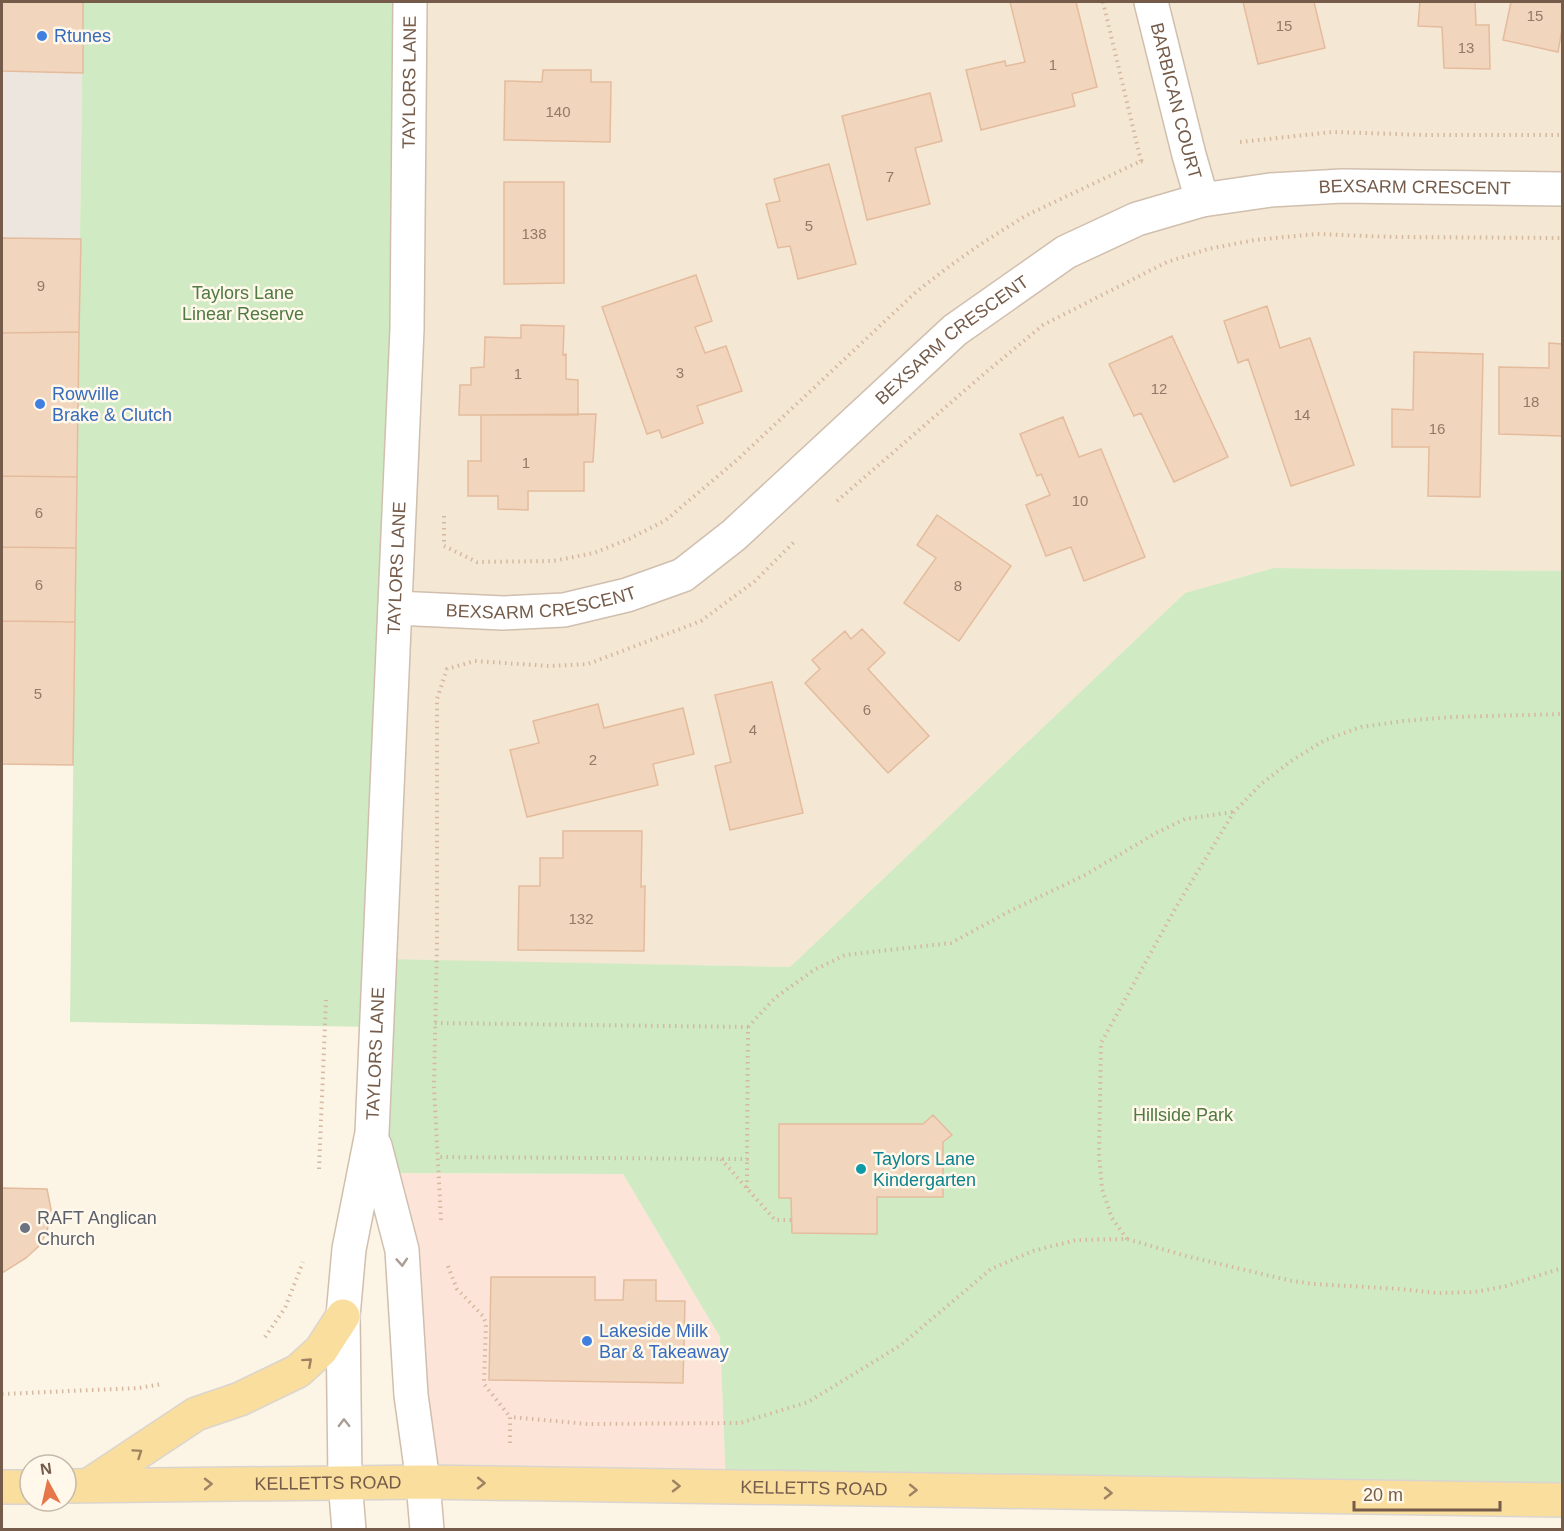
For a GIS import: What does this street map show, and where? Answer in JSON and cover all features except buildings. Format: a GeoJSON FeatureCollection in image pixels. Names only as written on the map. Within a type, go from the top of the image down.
{"type":"FeatureCollection","features":[{"type":"Feature","properties":{"kind":"main road"},"geometry":{"type":"LineString","coordinates":[[78,1486],[196,1414],[240,1399],[298,1371],[321,1350],[343,1316]]}},
{"type":"Feature","properties":{"kind":"main road","name":"KELLETTS ROAD"},"geometry":{"type":"LineString","coordinates":[[78,1486],[345,1481],[1563,1500]]}},
{"type":"Feature","properties":{"kind":"main road"},"geometry":{"type":"LineString","coordinates":[[2,1487],[18,1487]]}},
{"type":"Feature","properties":{"kind":"street","name":"TAYLORS LANE"},"geometry":{"type":"LineString","coordinates":[[349,1530],[345,1481],[343,1316],[349,1249],[372,1133],[407,329],[410,2]]}},
{"type":"Feature","properties":{"kind":"street","name":"BARBICAN COURT"},"geometry":{"type":"LineString","coordinates":[[1151,2],[1202,200]]}},
{"type":"Feature","properties":{"kind":"street","name":"BEXSARM CRESCENT"},"geometry":{"type":"LineString","coordinates":[[395,608],[503,613],[564,610],[627,595],[683,575],[734,535],[955,330],[1066,252],[1137,219],[1202,200],[1270,190],[1342,186],[1563,189]]}},
{"type":"Feature","properties":{"kind":"street","name":"TAYLORS LANE"},"geometry":{"type":"LineString","coordinates":[[372,1133],[402,1250],[411,1395],[427,1530]]}},
{"type":"Feature","properties":{"kind":"path"},"geometry":{"type":"LineString","coordinates":[[1103,2],[1141,161]]}},
{"type":"Feature","properties":{"kind":"path"},"geometry":{"type":"LineString","coordinates":[[1240,142],[1333,132],[1563,135]]}},
{"type":"Feature","properties":{"kind":"path"},"geometry":{"type":"LineString","coordinates":[[444,546],[477,562],[553,561],[594,553],[629,539],[666,520],[737,460],[916,292],[951,265],[1025,216],[1141,161],[1150,164]]}},
{"type":"Feature","properties":{"kind":"path"},"geometry":{"type":"LineString","coordinates":[[835,503],[1043,325],[1167,262],[1208,249],[1255,240],[1316,234],[1563,238]]}},
{"type":"Feature","properties":{"kind":"path"},"geometry":{"type":"LineString","coordinates":[[441,1226],[434,1087],[437,944],[437,699],[447,669],[475,661],[550,666],[588,664],[701,621],[755,581],[801,534]]}},
{"type":"Feature","properties":{"kind":"path"},"geometry":{"type":"LineString","coordinates":[[1127,1239],[1112,1218],[1102,1189],[1099,1155],[1101,1043],[1176,907],[1234,812],[1260,785],[1291,761],[1325,740],[1361,727],[1442,718],[1563,714]]}},
{"type":"Feature","properties":{"kind":"path"},"geometry":{"type":"LineString","coordinates":[[747,1188],[748,1027],[775,998],[814,970],[845,955],[951,943],[1010,911],[1085,875],[1156,833],[1185,819],[1234,812]]}},
{"type":"Feature","properties":{"kind":"path"},"geometry":{"type":"LineString","coordinates":[[318,1176],[326,1000]]}},
{"type":"Feature","properties":{"kind":"path"},"geometry":{"type":"LineString","coordinates":[[435,1023],[748,1027]]}},
{"type":"Feature","properties":{"kind":"path"},"geometry":{"type":"LineString","coordinates":[[438,1157],[747,1159]]}},
{"type":"Feature","properties":{"kind":"path"},"geometry":{"type":"LineString","coordinates":[[720,1159],[776,1220],[792,1220]]}},
{"type":"Feature","properties":{"kind":"path"},"geometry":{"type":"LineString","coordinates":[[510,1417],[588,1424],[740,1423],[808,1402],[901,1345],[991,1269],[1033,1251],[1076,1240],[1127,1239],[1186,1256],[1292,1281],[1438,1293],[1475,1292],[1506,1286],[1563,1268]]}},
{"type":"Feature","properties":{"kind":"path"},"geometry":{"type":"LineString","coordinates":[[259,1344],[271,1331],[285,1308],[304,1257]]}},
{"type":"Feature","properties":{"kind":"path"},"geometry":{"type":"LineString","coordinates":[[447,1263],[457,1289],[483,1316],[486,1323],[484,1383],[510,1417],[510,1483]]}},
{"type":"Feature","properties":{"kind":"path"},"geometry":{"type":"LineString","coordinates":[[2,1394],[139,1388],[168,1383]]}},
{"type":"Feature","properties":{"kind":"shaded area"},"geometry":{"type":"Polygon","coordinates":[[[2,2],[83,2],[73,765],[2,764],[2,2]]]}},
{"type":"Feature","properties":{"kind":"shaded area"},"geometry":{"type":"Polygon","coordinates":[[[410,2],[1562,2],[1562,571],[1274,568],[1185,593],[790,967],[378,960],[410,2]]]}},
{"type":"Feature","properties":{"kind":"shaded area"},"geometry":{"type":"Polygon","coordinates":[[[381,1173],[623,1174],[720,1337],[726,1487],[423,1482],[381,1173]]]}},
{"type":"Feature","properties":{"kind":"green space","name":"Hillside Park"},"geometry":{"type":"Polygon","coordinates":[[[83,2],[410,2],[379,959],[790,967],[1185,593],[1274,568],[1562,571],[1562,1500],[726,1487],[720,1337],[623,1174],[381,1173],[375,1027],[70,1022],[83,2]]]}},
{"type":"Feature","properties":{"kind":"place","name":"Rtunes"},"geometry":{"type":"Point","coordinates":[42,36]}},
{"type":"Feature","properties":{"kind":"place","name":"Rowville Brake & Clutch"},"geometry":{"type":"Point","coordinates":[40,404]}},
{"type":"Feature","properties":{"kind":"place","name":"Taylors Lane Kindergarten"},"geometry":{"type":"Point","coordinates":[861,1169]}},
{"type":"Feature","properties":{"kind":"place","name":"RAFT Anglican Church"},"geometry":{"type":"Point","coordinates":[25,1228]}},
{"type":"Feature","properties":{"kind":"place","name":"Lakeside Milk Bar & Takeaway"},"geometry":{"type":"Point","coordinates":[587,1341]}},
{"type":"Feature","properties":{"kind":"park label","name":"Taylors Lane Linear Reserve"},"geometry":{"type":"Point","coordinates":[243,303]}}]}
